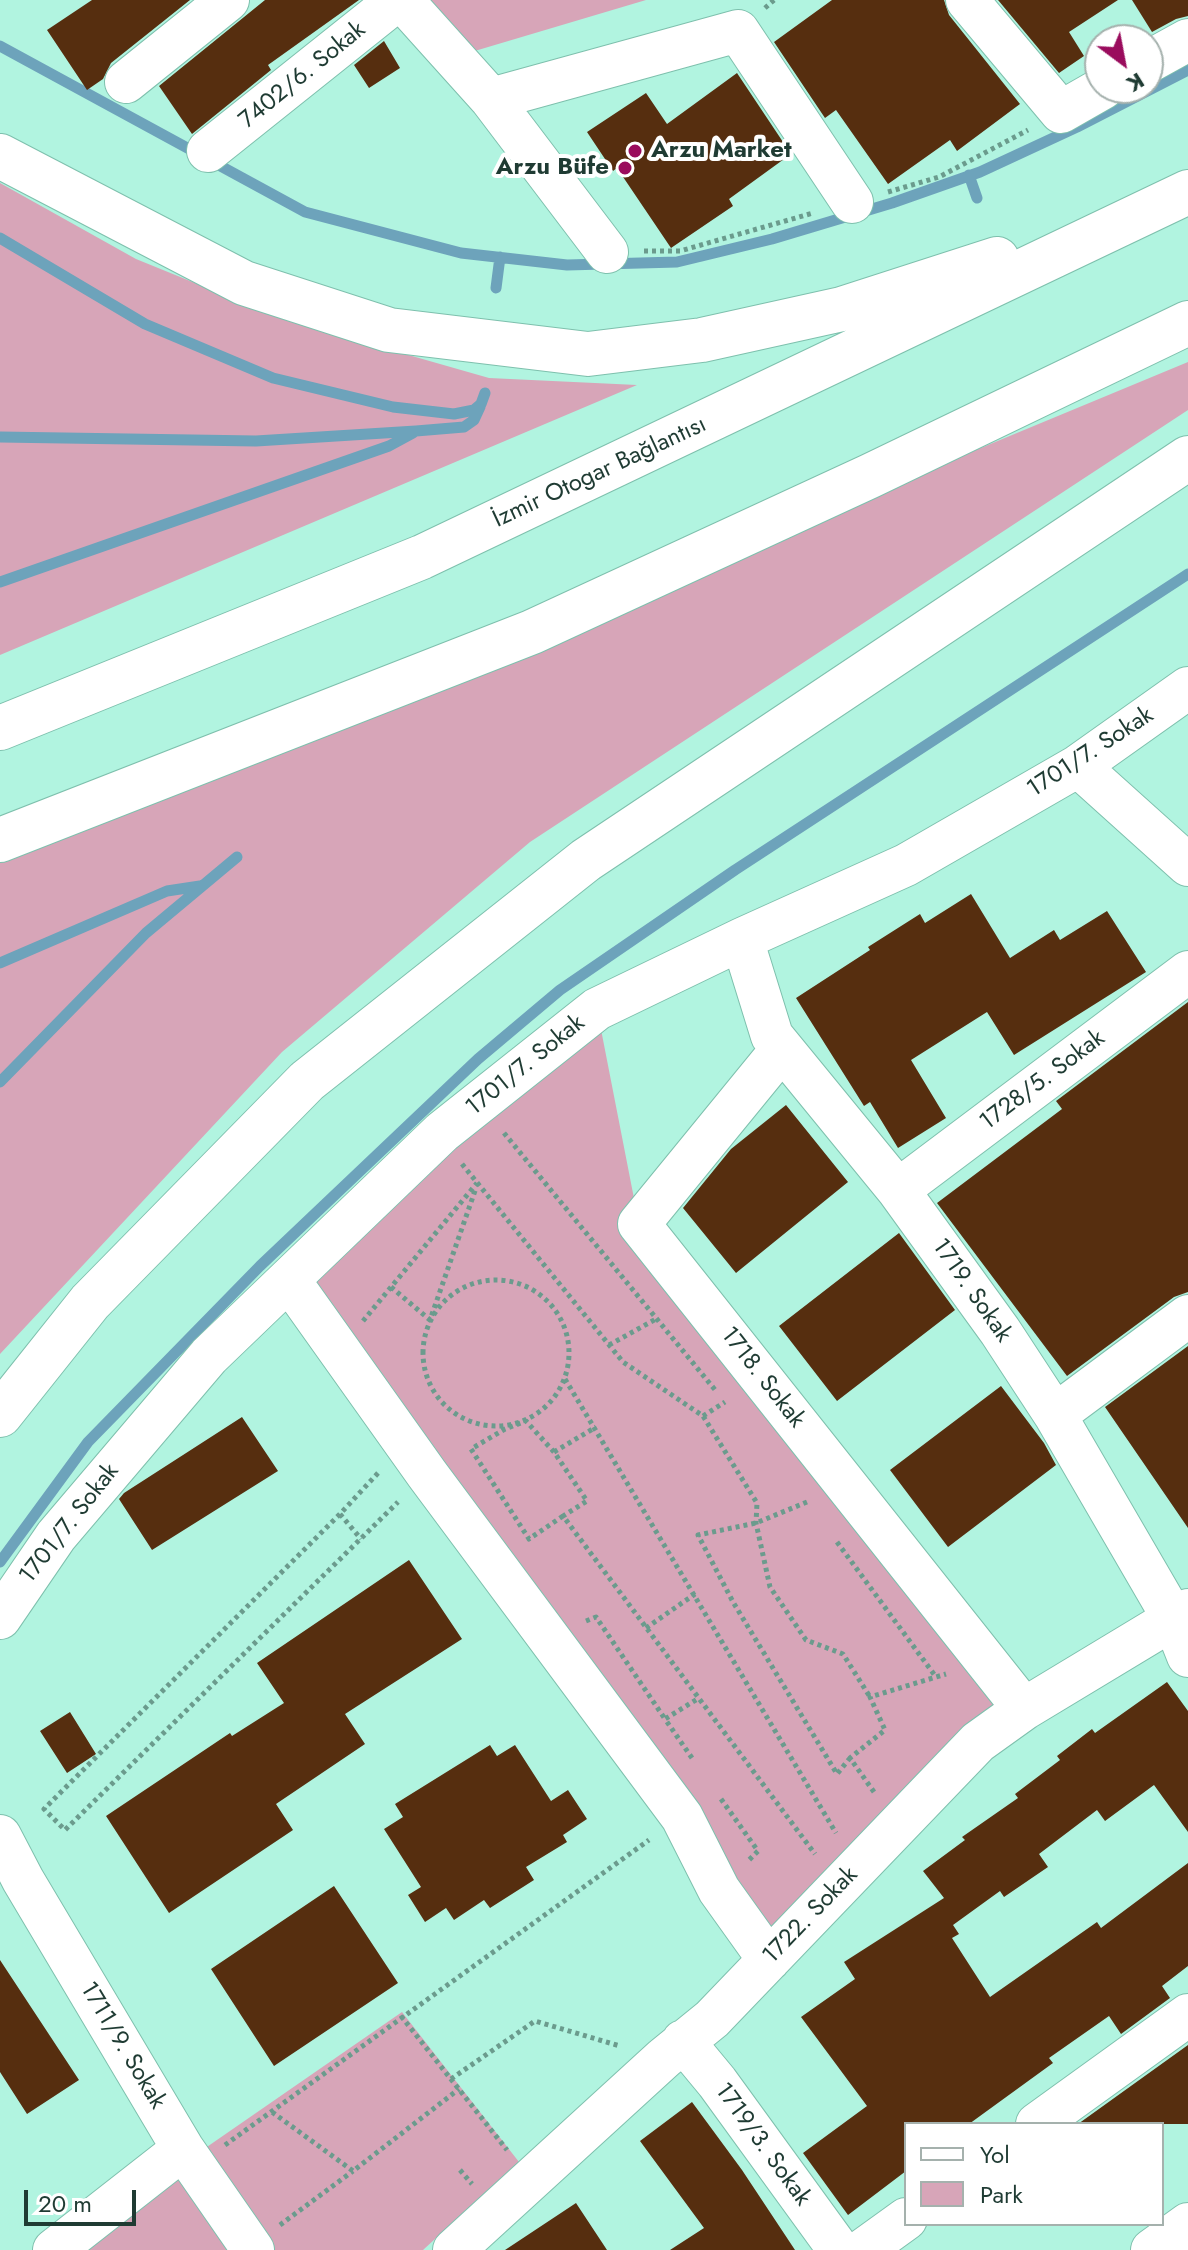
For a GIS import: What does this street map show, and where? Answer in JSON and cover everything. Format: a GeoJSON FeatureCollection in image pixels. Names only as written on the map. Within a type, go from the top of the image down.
{"type":"FeatureCollection","features":[{"type":"Feature","properties":{"kind":"highway"},"geometry":{"type":"LineString","coordinates":[[0,156],[244,283],[389,330],[588,354],[702,340],[842,309],[1174,199]]}},
{"type":"Feature","properties":{"kind":"highway","name":"İzmir Otogar Bağlantısı"},"geometry":{"type":"LineString","coordinates":[[0,728],[422,557],[1174,199]]}},
{"type":"Feature","properties":{"kind":"highway"},"geometry":{"type":"LineString","coordinates":[[0,840],[532,632],[856,483],[1188,323]]}},
{"type":"Feature","properties":{"kind":"highway"},"geometry":{"type":"LineString","coordinates":[[0,1415],[90,1302],[307,1081],[586,860],[1188,458]]}},
{"type":"Feature","properties":{"kind":"street"},"geometry":{"type":"LineString","coordinates":[[126,82],[228,0]]}},
{"type":"Feature","properties":{"kind":"street"},"geometry":{"type":"LineString","coordinates":[[400,0],[491,99],[607,252]]}},
{"type":"Feature","properties":{"kind":"street","name":"7402/6. Sokak"},"geometry":{"type":"LineString","coordinates":[[208,151],[400,0]]}},
{"type":"Feature","properties":{"kind":"street"},"geometry":{"type":"LineString","coordinates":[[967,0],[1061,112],[1084,99]]}},
{"type":"Feature","properties":{"kind":"street"},"geometry":{"type":"LineString","coordinates":[[491,99],[738,31],[852,202]]}},
{"type":"Feature","properties":{"kind":"street"},"geometry":{"type":"LineString","coordinates":[[1164,53],[1188,40]]}},
{"type":"Feature","properties":{"kind":"street","name":"1701/7. Sokak"},"geometry":{"type":"LineString","coordinates":[[0,1618],[56,1536],[209,1356],[289,1280],[458,1150],[597,1009],[906,865],[1078,766],[1188,688]]}},
{"type":"Feature","properties":{"kind":"street"},"geometry":{"type":"LineString","coordinates":[[1078,766],[1188,865]]}},
{"type":"Feature","properties":{"kind":"street","name":"1719. Sokak"},"geometry":{"type":"LineString","coordinates":[[742,939],[772,1036],[898,1190],[1000,1331],[1055,1415],[1183,1628]]}},
{"type":"Feature","properties":{"kind":"street","name":"1728/5. Sokak"},"geometry":{"type":"LineString","coordinates":[[898,1190],[1188,972]]}},
{"type":"Feature","properties":{"kind":"street","name":"1718. Sokak"},"geometry":{"type":"LineString","coordinates":[[782,1049],[639,1224],[1024,1709]]}},
{"type":"Feature","properties":{"kind":"street"},"geometry":{"type":"LineString","coordinates":[[289,1280],[416,1458],[682,1817],[719,1890],[769,1960]]}},
{"type":"Feature","properties":{"kind":"street"},"geometry":{"type":"LineString","coordinates":[[1055,1415],[1184,1328]]}},
{"type":"Feature","properties":{"kind":"street","name":"1722. Sokak"},"geometry":{"type":"LineString","coordinates":[[454,2250],[712,2019],[978,1742],[1024,1709],[1183,1628]]}},
{"type":"Feature","properties":{"kind":"street","name":"1711/9. Sokak"},"geometry":{"type":"LineString","coordinates":[[0,1836],[23,1880],[189,2158],[252,2248]]}},
{"type":"Feature","properties":{"kind":"street"},"geometry":{"type":"LineString","coordinates":[[1040,2122],[1188,2015]]}},
{"type":"Feature","properties":{"kind":"street","name":"1719/3. Sokak"},"geometry":{"type":"LineString","coordinates":[[674,2050],[717,2082],[839,2250]]}},
{"type":"Feature","properties":{"kind":"street"},"geometry":{"type":"LineString","coordinates":[[54,2250],[189,2158]]}},
{"type":"Feature","properties":{"kind":"street"},"geometry":{"type":"LineString","coordinates":[[863,2250],[904,2220]]}},
{"type":"Feature","properties":{"kind":"street"},"geometry":{"type":"LineString","coordinates":[[1152,2250],[1188,2224]]}},
{"type":"Feature","properties":{"kind":"path"},"geometry":{"type":"LineString","coordinates":[[607,252],[680,251],[939,177],[1061,112]]}},
{"type":"Feature","properties":{"kind":"path"},"geometry":{"type":"LineString","coordinates":[[499,1127],[734,1413]]}},
{"type":"Feature","properties":{"kind":"path"},"geometry":{"type":"LineString","coordinates":[[458,1150],[477,1183],[623,1362],[703,1416],[757,1503],[756,1523],[770,1587],[806,1640],[843,1654],[870,1697],[885,1730],[850,1758],[837,1774],[733,1602],[698,1535],[756,1523],[807,1502]]}},
{"type":"Feature","properties":{"kind":"path"},"geometry":{"type":"LineString","coordinates":[[360,1325],[477,1183]]}},
{"type":"Feature","properties":{"kind":"path"},"geometry":{"type":"LineString","coordinates":[[477,1183],[430,1320],[424,1340],[423,1361],[429,1382],[439,1400],[457,1415],[478,1425],[503,1426],[526,1421]]}},
{"type":"Feature","properties":{"kind":"path"},"geometry":{"type":"LineString","coordinates":[[430,1320],[446,1300],[466,1286],[490,1280],[514,1281],[537,1291],[556,1308],[567,1330],[570,1355],[565,1379],[550,1404],[526,1421],[471,1449],[529,1539],[587,1501],[554,1452],[526,1421]]}},
{"type":"Feature","properties":{"kind":"path"},"geometry":{"type":"LineString","coordinates":[[391,1287],[430,1320]]}},
{"type":"Feature","properties":{"kind":"path"},"geometry":{"type":"LineString","coordinates":[[609,1345],[656,1319]]}},
{"type":"Feature","properties":{"kind":"path"},"geometry":{"type":"LineString","coordinates":[[565,1379],[695,1594],[848,1877]]}},
{"type":"Feature","properties":{"kind":"path"},"geometry":{"type":"LineString","coordinates":[[703,1416],[725,1402]]}},
{"type":"Feature","properties":{"kind":"path"},"geometry":{"type":"LineString","coordinates":[[554,1452],[596,1427]]}},
{"type":"Feature","properties":{"kind":"path"},"geometry":{"type":"LineString","coordinates":[[416,1458],[361,1539],[65,1830],[44,1809],[340,1514],[416,1458]]}},
{"type":"Feature","properties":{"kind":"path"},"geometry":{"type":"LineString","coordinates":[[798,1491],[816,1514]]}},
{"type":"Feature","properties":{"kind":"path"},"geometry":{"type":"LineString","coordinates":[[340,1514],[361,1539]]}},
{"type":"Feature","properties":{"kind":"path"},"geometry":{"type":"LineString","coordinates":[[563,1516],[646,1628],[848,1877]]}},
{"type":"Feature","properties":{"kind":"path"},"geometry":{"type":"LineString","coordinates":[[834,1539],[936,1677]]}},
{"type":"Feature","properties":{"kind":"path"},"geometry":{"type":"LineString","coordinates":[[646,1628],[695,1594]]}},
{"type":"Feature","properties":{"kind":"path"},"geometry":{"type":"LineString","coordinates":[[870,1697],[986,1662]]}},
{"type":"Feature","properties":{"kind":"path"},"geometry":{"type":"LineString","coordinates":[[850,1758],[898,1826]]}},
{"type":"Feature","properties":{"kind":"path"},"geometry":{"type":"LineString","coordinates":[[189,2158],[271,2111],[682,1817]]}},
{"type":"Feature","properties":{"kind":"path"},"geometry":{"type":"LineString","coordinates":[[401,2016],[531,2180]]}},
{"type":"Feature","properties":{"kind":"path"},"geometry":{"type":"LineString","coordinates":[[451,2079],[535,2021],[674,2050]]}},
{"type":"Feature","properties":{"kind":"path"},"geometry":{"type":"LineString","coordinates":[[252,2248],[459,2089]]}},
{"type":"Feature","properties":{"kind":"path"},"geometry":{"type":"LineString","coordinates":[[271,2111],[353,2171]]}},
{"type":"Feature","properties":{"kind":"green space"},"geometry":{"type":"Polygon","coordinates":[[[422,0],[646,0],[468,53],[422,0]]]}},
{"type":"Feature","properties":{"kind":"green space"},"geometry":{"type":"Polygon","coordinates":[[[0,183],[136,259],[286,320],[489,378],[637,385],[0,655],[0,183]]]}},
{"type":"Feature","properties":{"kind":"green space"},"geometry":{"type":"Polygon","coordinates":[[[1188,362],[1188,410],[530,842],[282,1052],[0,1354],[0,855],[1188,362]]]}},
{"type":"Feature","properties":{"kind":"green space"},"geometry":{"type":"Polygon","coordinates":[[[597,1009],[639,1224],[1024,1709],[769,1960],[289,1281],[597,1009]]]}},
{"type":"Feature","properties":{"kind":"green space"},"geometry":{"type":"Polygon","coordinates":[[[402,2012],[519,2162],[423,2250],[74,2250],[175,2169],[402,2012]]]}},
{"type":"Feature","properties":{"kind":"building"},"geometry":{"type":"Polygon","coordinates":[[[92,0],[190,0],[111,63],[103,79],[87,90],[47,30],[92,0]]]}},
{"type":"Feature","properties":{"kind":"building"},"geometry":{"type":"Polygon","coordinates":[[[265,0],[359,0],[268,65],[271,70],[192,134],[159,86],[265,0]]]}},
{"type":"Feature","properties":{"kind":"building"},"geometry":{"type":"Polygon","coordinates":[[[832,0],[944,0],[949,15],[1020,104],[957,151],[950,140],[888,184],[836,110],[825,118],[774,42],[832,0]]]}},
{"type":"Feature","properties":{"kind":"building"},"geometry":{"type":"Polygon","coordinates":[[[998,0],[1118,0],[1069,32],[1084,56],[1059,73],[998,0]]]}},
{"type":"Feature","properties":{"kind":"building"},"geometry":{"type":"Polygon","coordinates":[[[1132,0],[1188,0],[1188,16],[1164,26],[1147,24],[1132,0]]]}},
{"type":"Feature","properties":{"kind":"building"},"geometry":{"type":"Polygon","coordinates":[[[384,41],[400,68],[369,88],[354,65],[384,41]]]}},
{"type":"Feature","properties":{"kind":"building"},"geometry":{"type":"Polygon","coordinates":[[[737,73],[791,154],[729,199],[733,206],[671,248],[617,168],[613,171],[587,132],[646,93],[667,124],[737,73]]]}},
{"type":"Feature","properties":{"kind":"building"},"geometry":{"type":"Polygon","coordinates":[[[971,894],[1010,958],[1054,930],[1060,940],[1107,911],[1146,972],[1014,1055],[987,1012],[911,1060],[946,1118],[898,1148],[870,1102],[864,1106],[796,998],[920,914],[925,923],[971,894]]]}},
{"type":"Feature","properties":{"kind":"building"},"geometry":{"type":"Polygon","coordinates":[[[1188,1002],[1188,1292],[1174,1297],[1067,1376],[937,1203],[1062,1109],[1056,1101],[1188,1002]]]}},
{"type":"Feature","properties":{"kind":"building"},"geometry":{"type":"Polygon","coordinates":[[[786,1105],[848,1182],[736,1273],[683,1208],[731,1149],[786,1105]]]}},
{"type":"Feature","properties":{"kind":"building"},"geometry":{"type":"Polygon","coordinates":[[[899,1233],[955,1310],[837,1401],[779,1326],[899,1233]]]}},
{"type":"Feature","properties":{"kind":"building"},"geometry":{"type":"Polygon","coordinates":[[[1188,1346],[1188,1528],[1105,1407],[1188,1346]]]}},
{"type":"Feature","properties":{"kind":"building"},"geometry":{"type":"Polygon","coordinates":[[[1001,1386],[1044,1443],[1056,1465],[948,1547],[890,1470],[1001,1386]]]}},
{"type":"Feature","properties":{"kind":"building"},"geometry":{"type":"Polygon","coordinates":[[[242,1417],[278,1471],[152,1550],[119,1499],[242,1417]]]}},
{"type":"Feature","properties":{"kind":"building"},"geometry":{"type":"Polygon","coordinates":[[[409,1560],[462,1639],[345,1714],[365,1744],[276,1804],[293,1830],[169,1913],[106,1816],[230,1733],[232,1736],[284,1703],[257,1663],[409,1560]]]}},
{"type":"Feature","properties":{"kind":"building"},"geometry":{"type":"Polygon","coordinates":[[[1167,1682],[1188,1711],[1188,1832],[1154,1785],[1105,1821],[1097,1810],[1039,1854],[1048,1867],[1004,1897],[1000,1891],[953,1925],[959,1934],[952,1938],[990,1997],[1097,1922],[1101,1928],[1188,1863],[1188,1966],[1162,1986],[1170,1998],[1121,2034],[1109,2016],[1049,2058],[1053,2063],[972,2122],[904,2122],[904,2173],[848,2215],[803,2153],[867,2106],[801,2017],[855,1979],[844,1962],[944,1898],[923,1871],[965,1840],[962,1837],[1018,1798],[1015,1794],[1060,1760],[1057,1756],[1092,1729],[1095,1733],[1167,1682]]]}},
{"type":"Feature","properties":{"kind":"building"},"geometry":{"type":"Polygon","coordinates":[[[70,1712],[96,1754],[67,1773],[40,1731],[70,1712]]]}},
{"type":"Feature","properties":{"kind":"building"},"geometry":{"type":"Polygon","coordinates":[[[490,1745],[497,1756],[515,1745],[551,1801],[568,1790],[587,1819],[563,1835],[567,1842],[526,1867],[534,1880],[490,1908],[484,1900],[454,1920],[446,1908],[425,1922],[408,1895],[421,1887],[384,1829],[403,1817],[395,1804],[490,1745]]]}},
{"type":"Feature","properties":{"kind":"building"},"geometry":{"type":"Polygon","coordinates":[[[334,1886],[398,1983],[274,2066],[211,1969],[334,1886]]]}},
{"type":"Feature","properties":{"kind":"building"},"geometry":{"type":"Polygon","coordinates":[[[0,1960],[79,2080],[27,2114],[0,2072],[0,1960]]]}},
{"type":"Feature","properties":{"kind":"building"},"geometry":{"type":"Polygon","coordinates":[[[1188,2045],[1188,2124],[1081,2122],[1188,2045]]]}},
{"type":"Feature","properties":{"kind":"building"},"geometry":{"type":"Polygon","coordinates":[[[692,2102],[795,2250],[670,2250],[704,2228],[640,2141],[692,2102]]]}},
{"type":"Feature","properties":{"kind":"building"},"geometry":{"type":"Polygon","coordinates":[[[576,2203],[607,2250],[505,2250],[576,2203]]]}},
{"type":"Feature","properties":{"kind":"waterway"},"geometry":{"type":"LineString","coordinates":[[0,46],[305,212],[461,253],[567,265],[677,262],[772,239],[892,203],[980,172],[1188,70]]}},
{"type":"Feature","properties":{"kind":"waterway"},"geometry":{"type":"LineString","coordinates":[[969,175],[977,198]]}},
{"type":"Feature","properties":{"kind":"waterway"},"geometry":{"type":"LineString","coordinates":[[0,238],[145,324],[273,378],[393,407],[454,414],[474,410],[481,404],[485,393]]}},
{"type":"Feature","properties":{"kind":"waterway"},"geometry":{"type":"LineString","coordinates":[[496,288],[500,257]]}},
{"type":"Feature","properties":{"kind":"waterway"},"geometry":{"type":"LineString","coordinates":[[0,437],[256,441],[464,427],[474,420],[480,407]]}},
{"type":"Feature","properties":{"kind":"waterway"},"geometry":{"type":"LineString","coordinates":[[0,582],[389,446],[413,433]]}},
{"type":"Feature","properties":{"kind":"waterway"},"geometry":{"type":"LineString","coordinates":[[0,1562],[88,1442],[260,1266],[478,1059],[560,990],[735,870],[1188,574]]}},
{"type":"Feature","properties":{"kind":"waterway"},"geometry":{"type":"LineString","coordinates":[[0,1082],[146,933],[237,857]]}},
{"type":"Feature","properties":{"kind":"waterway"},"geometry":{"type":"LineString","coordinates":[[0,963],[167,891],[200,886]]}},
{"type":"Feature","properties":{"kind":"place","name":"Arzu Market"},"geometry":{"type":"Point","coordinates":[635,151]}},
{"type":"Feature","properties":{"kind":"place","name":"Arzu Büfe"},"geometry":{"type":"Point","coordinates":[625,168]}}]}
